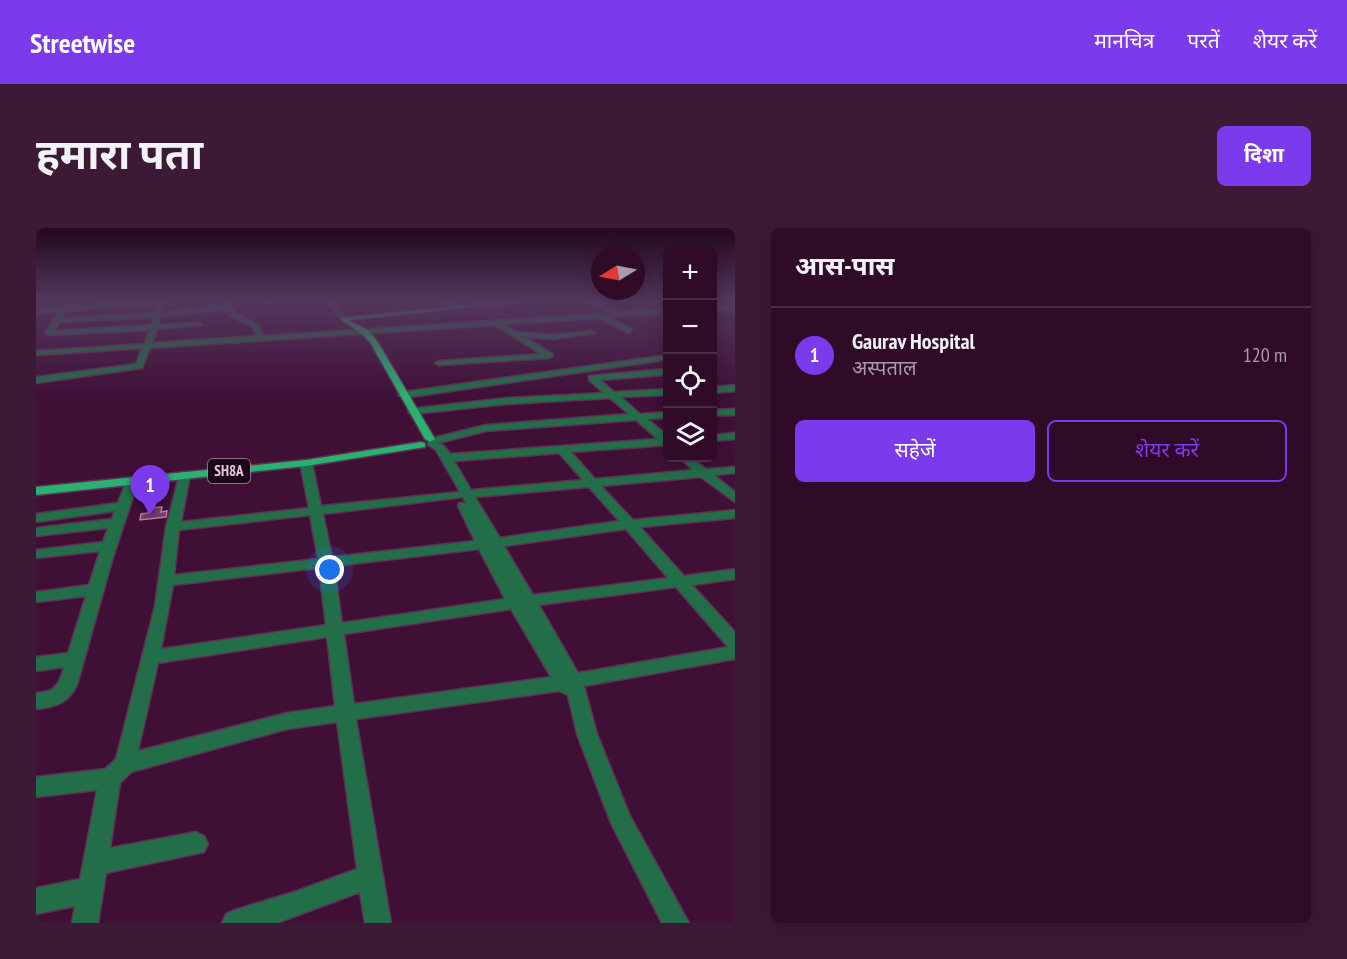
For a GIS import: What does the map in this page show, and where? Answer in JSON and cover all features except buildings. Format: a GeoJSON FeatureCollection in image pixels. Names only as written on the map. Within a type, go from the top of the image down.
{"type":"FeatureCollection","features":[{"type":"Feature","properties":{"kind":"main road"},"geometry":{"type":"LineString","coordinates":[[358,332],[426,442]]}},
{"type":"Feature","properties":{"kind":"main road"},"geometry":{"type":"LineString","coordinates":[[359,332],[373,341],[412,411],[426,442]]}},
{"type":"Feature","properties":{"kind":"main road","name":"SH8A"},"geometry":{"type":"LineString","coordinates":[[36,491],[306,463],[426,442]]}},
{"type":"Feature","properties":{"kind":"main road","name":"SH8A"},"geometry":{"type":"LineString","coordinates":[[36,486],[343,454],[426,442]]}},
{"type":"Feature","properties":{"kind":"street"},"geometry":{"type":"LineString","coordinates":[[36,337],[63,332]]}},
{"type":"Feature","properties":{"kind":"street"},"geometry":{"type":"LineString","coordinates":[[36,380],[139,366],[152,332]]}},
{"type":"Feature","properties":{"kind":"street"},"geometry":{"type":"LineString","coordinates":[[258,332],[260,338]]}},
{"type":"Feature","properties":{"kind":"street"},"geometry":{"type":"LineString","coordinates":[[36,353],[337,332]]}},
{"type":"Feature","properties":{"kind":"street"},"geometry":{"type":"LineString","coordinates":[[511,333],[517,332]]}},
{"type":"Feature","properties":{"kind":"street"},"geometry":{"type":"LineString","coordinates":[[511,333],[537,334],[552,338],[591,333]]}},
{"type":"Feature","properties":{"kind":"street"},"geometry":{"type":"LineString","coordinates":[[439,363],[549,356],[511,333]]}},
{"type":"Feature","properties":{"kind":"street"},"geometry":{"type":"LineString","coordinates":[[403,395],[661,358]]}},
{"type":"Feature","properties":{"kind":"street"},"geometry":{"type":"LineString","coordinates":[[645,360],[663,371]]}},
{"type":"Feature","properties":{"kind":"street"},"geometry":{"type":"LineString","coordinates":[[663,373],[592,378],[663,439]]}},
{"type":"Feature","properties":{"kind":"street"},"geometry":{"type":"LineString","coordinates":[[717,390],[735,388]]}},
{"type":"Feature","properties":{"kind":"street"},"geometry":{"type":"LineString","coordinates":[[412,411],[507,401],[663,392]]}},
{"type":"Feature","properties":{"kind":"street"},"geometry":{"type":"LineString","coordinates":[[717,412],[735,412]]}},
{"type":"Feature","properties":{"kind":"street"},"geometry":{"type":"LineString","coordinates":[[426,442],[497,427],[663,416]]}},
{"type":"Feature","properties":{"kind":"street"},"geometry":{"type":"LineString","coordinates":[[717,438],[735,436]]}},
{"type":"Feature","properties":{"kind":"street"},"geometry":{"type":"LineString","coordinates":[[426,442],[440,448],[447,458],[463,495],[489,544],[570,688],[622,823],[676,923]]}},
{"type":"Feature","properties":{"kind":"street"},"geometry":{"type":"LineString","coordinates":[[426,442],[463,495]]}},
{"type":"Feature","properties":{"kind":"street"},"geometry":{"type":"LineString","coordinates":[[447,458],[663,442]]}},
{"type":"Feature","properties":{"kind":"street"},"geometry":{"type":"LineString","coordinates":[[563,450],[735,643]]}},
{"type":"Feature","properties":{"kind":"street"},"geometry":{"type":"LineString","coordinates":[[691,462],[735,498]]}},
{"type":"Feature","properties":{"kind":"street"},"geometry":{"type":"LineString","coordinates":[[306,463],[326,562],[378,923]]}},
{"type":"Feature","properties":{"kind":"street"},"geometry":{"type":"LineString","coordinates":[[173,527],[463,495],[735,470]]}},
{"type":"Feature","properties":{"kind":"street"},"geometry":{"type":"LineString","coordinates":[[85,923],[95,863],[163,606],[173,527],[184,476]]}},
{"type":"Feature","properties":{"kind":"street"},"geometry":{"type":"LineString","coordinates":[[36,702],[61,696],[68,686],[94,590],[132,482]]}},
{"type":"Feature","properties":{"kind":"street"},"geometry":{"type":"LineString","coordinates":[[36,518],[123,506]]}},
{"type":"Feature","properties":{"kind":"street"},"geometry":{"type":"LineString","coordinates":[[166,581],[735,513]]}},
{"type":"Feature","properties":{"kind":"street"},"geometry":{"type":"LineString","coordinates":[[36,532],[116,523]]}},
{"type":"Feature","properties":{"kind":"street"},"geometry":{"type":"LineString","coordinates":[[36,554],[110,546]]}},
{"type":"Feature","properties":{"kind":"street"},"geometry":{"type":"LineString","coordinates":[[151,657],[521,602],[735,574]]}},
{"type":"Feature","properties":{"kind":"street"},"geometry":{"type":"LineString","coordinates":[[36,597],[94,590]]}},
{"type":"Feature","properties":{"kind":"street"},"geometry":{"type":"LineString","coordinates":[[36,788],[118,771],[287,721],[346,712],[570,688],[735,651]]}},
{"type":"Feature","properties":{"kind":"street"},"geometry":{"type":"LineString","coordinates":[[36,664],[75,659]]}},
{"type":"Feature","properties":{"kind":"street"},"geometry":{"type":"LineString","coordinates":[[95,863],[196,844]]}},
{"type":"Feature","properties":{"kind":"street"},"geometry":{"type":"LineString","coordinates":[[244,922],[371,876]]}},
{"type":"Feature","properties":{"kind":"street"},"geometry":{"type":"LineString","coordinates":[[36,901],[90,890]]}},
{"type":"Feature","properties":{"kind":"place","name":"Gaurav Hospital"},"geometry":{"type":"Point","coordinates":[150,515]}}]}
